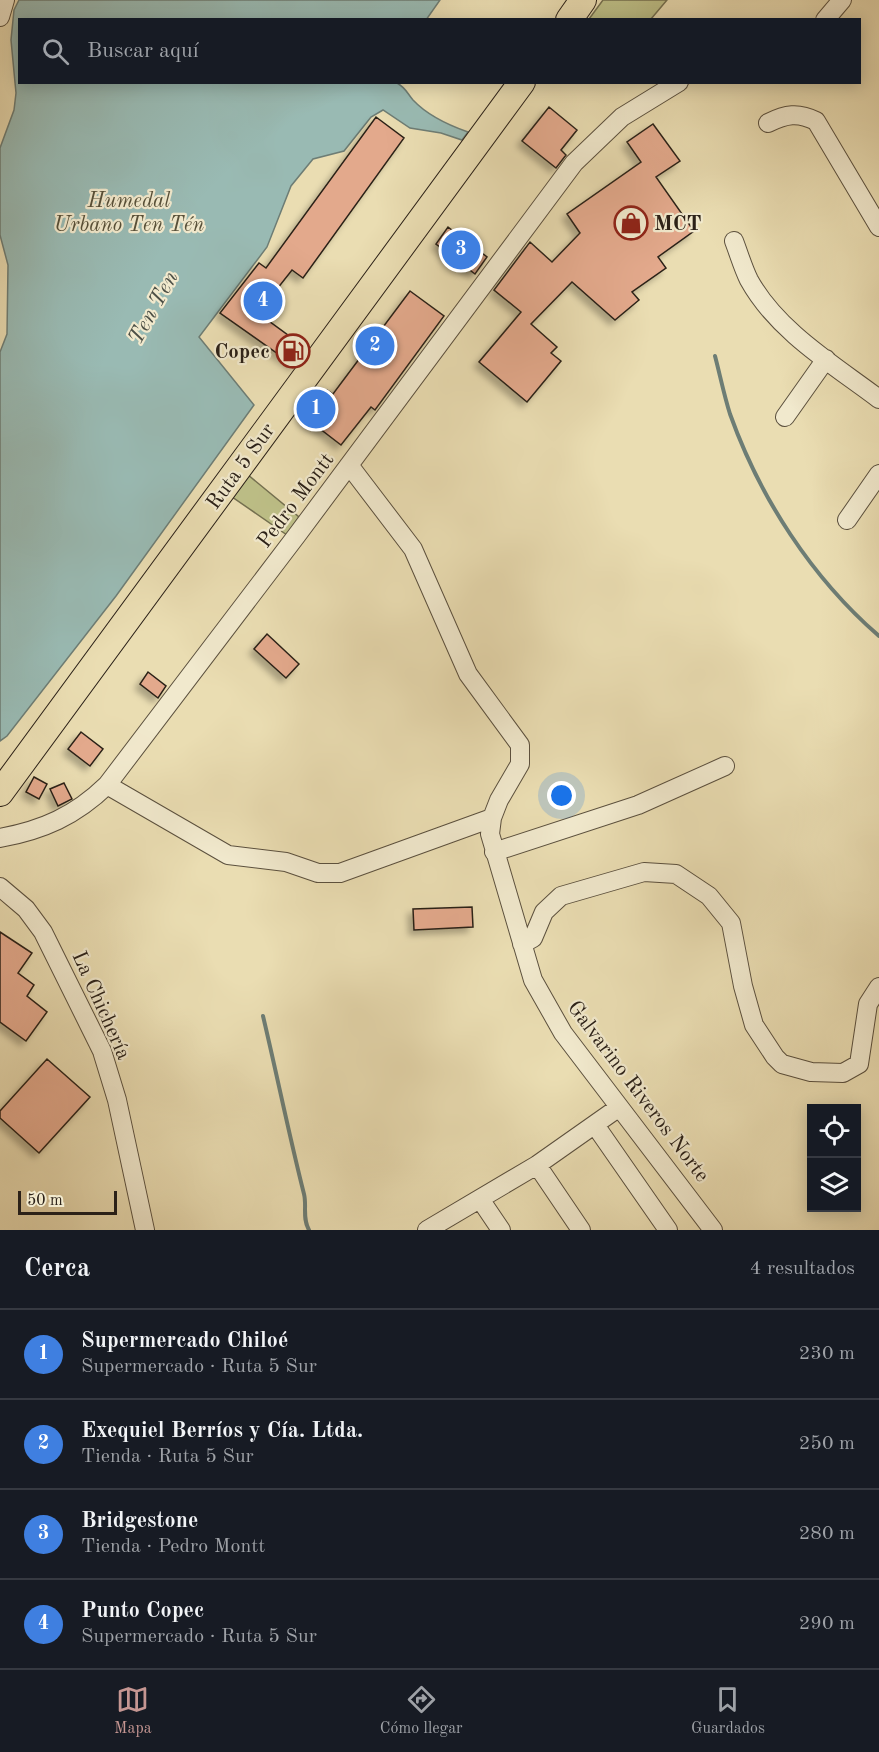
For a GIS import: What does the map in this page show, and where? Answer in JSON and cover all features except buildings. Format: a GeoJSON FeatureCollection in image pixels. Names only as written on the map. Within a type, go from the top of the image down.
{"type":"FeatureCollection","features":[{"type":"Feature","properties":{"kind":"highway"},"geometry":{"type":"LineString","coordinates":[[570,18],[583,0]]}},
{"type":"Feature","properties":{"kind":"highway","name":"Ruta 5 Sur"},"geometry":{"type":"LineString","coordinates":[[0,793],[521,84]]}},
{"type":"Feature","properties":{"kind":"street"},"geometry":{"type":"LineString","coordinates":[[0,17],[5,0]]}},
{"type":"Feature","properties":{"kind":"street"},"geometry":{"type":"LineString","coordinates":[[827,18],[842,0]]}},
{"type":"Feature","properties":{"kind":"street","name":"Pedro Montt"},"geometry":{"type":"LineString","coordinates":[[0,838],[21,835],[54,824],[82,807],[106,784],[349,465],[574,163],[622,117],[676,84]]}},
{"type":"Feature","properties":{"kind":"street"},"geometry":{"type":"LineString","coordinates":[[768,123],[784,115],[796,114],[816,121],[879,227]]}},
{"type":"Feature","properties":{"kind":"street"},"geometry":{"type":"LineString","coordinates":[[734,241],[749,280],[773,313],[826,359],[879,399]]}},
{"type":"Feature","properties":{"kind":"street"},"geometry":{"type":"LineString","coordinates":[[785,417],[826,359]]}},
{"type":"Feature","properties":{"kind":"street","name":"Galvarino Riveros Norte"},"geometry":{"type":"LineString","coordinates":[[349,465],[413,549],[468,674],[520,745],[520,764],[492,818],[490,834],[533,980],[563,1033],[713,1230]]}},
{"type":"Feature","properties":{"kind":"street"},"geometry":{"type":"LineString","coordinates":[[847,520],[879,474]]}},
{"type":"Feature","properties":{"kind":"street"},"geometry":{"type":"LineString","coordinates":[[494,852],[638,805],[725,766]]}},
{"type":"Feature","properties":{"kind":"street"},"geometry":{"type":"LineString","coordinates":[[106,784],[228,855],[286,862],[318,873],[340,873],[492,818]]}},
{"type":"Feature","properties":{"kind":"street"},"geometry":{"type":"LineString","coordinates":[[522,944],[533,938],[544,912],[561,896],[644,872],[676,874],[709,896],[731,923],[743,986],[760,1038],[782,1064],[811,1072],[843,1073],[859,1064],[868,1004],[879,987]]}},
{"type":"Feature","properties":{"kind":"street","name":"La Chichería"},"geometry":{"type":"LineString","coordinates":[[0,887],[26,909],[44,932],[102,1051],[117,1100],[145,1230]]}},
{"type":"Feature","properties":{"kind":"street"},"geometry":{"type":"LineString","coordinates":[[427,1230],[537,1165],[618,1108]]}},
{"type":"Feature","properties":{"kind":"street"},"geometry":{"type":"LineString","coordinates":[[595,1125],[668,1230]]}},
{"type":"Feature","properties":{"kind":"street"},"geometry":{"type":"LineString","coordinates":[[537,1165],[581,1230]]}},
{"type":"Feature","properties":{"kind":"street"},"geometry":{"type":"LineString","coordinates":[[480,1199],[501,1230]]}},
{"type":"Feature","properties":{"kind":"green space"},"geometry":{"type":"Polygon","coordinates":[[[603,0],[667,0],[652,18],[590,18],[603,0]]]}},
{"type":"Feature","properties":{"kind":"green space"},"geometry":{"type":"Polygon","coordinates":[[[242,470],[299,517],[287,535],[225,492],[242,470]]]}},
{"type":"Feature","properties":{"kind":"water","name":"Humedal Urbano Ten Tén"},"geometry":{"type":"Polygon","coordinates":[[[19,0],[440,0],[427,18],[18,18],[18,84],[398,84],[425,111],[468,132],[462,140],[441,133],[410,128],[383,110],[371,117],[344,151],[313,159],[291,186],[267,247],[199,337],[254,405],[116,596],[7,736],[0,741],[0,352],[7,334],[8,265],[0,235],[0,148],[14,110],[16,93],[11,40],[14,10],[19,0]]]}},
{"type":"Feature","properties":{"kind":"waterway"},"geometry":{"type":"LineString","coordinates":[[715,356],[730,414],[742,445],[773,506],[810,562],[832,589],[879,636]]}},
{"type":"Feature","properties":{"kind":"waterway"},"geometry":{"type":"LineString","coordinates":[[263,1016],[305,1198],[306,1221],[309,1230]]}},
{"type":"Feature","properties":{"kind":"place","name":"MCT"},"geometry":{"type":"Point","coordinates":[631,223]}},
{"type":"Feature","properties":{"kind":"place","name":"Bridgestone"},"geometry":{"type":"Point","coordinates":[461,250]}},
{"type":"Feature","properties":{"kind":"place","name":"Punto Copec"},"geometry":{"type":"Point","coordinates":[263,301]}},
{"type":"Feature","properties":{"kind":"place","name":"Exequiel Berríos y Cía. Ltda."},"geometry":{"type":"Point","coordinates":[375,346]}},
{"type":"Feature","properties":{"kind":"place","name":"Copec"},"geometry":{"type":"Point","coordinates":[293,351]}},
{"type":"Feature","properties":{"kind":"place","name":"Supermercado Chiloé"},"geometry":{"type":"Point","coordinates":[316,409]}},
{"type":"Feature","properties":{"kind":"water label","name":"Ten Ten"},"geometry":{"type":"Point","coordinates":[152,307]}}]}
